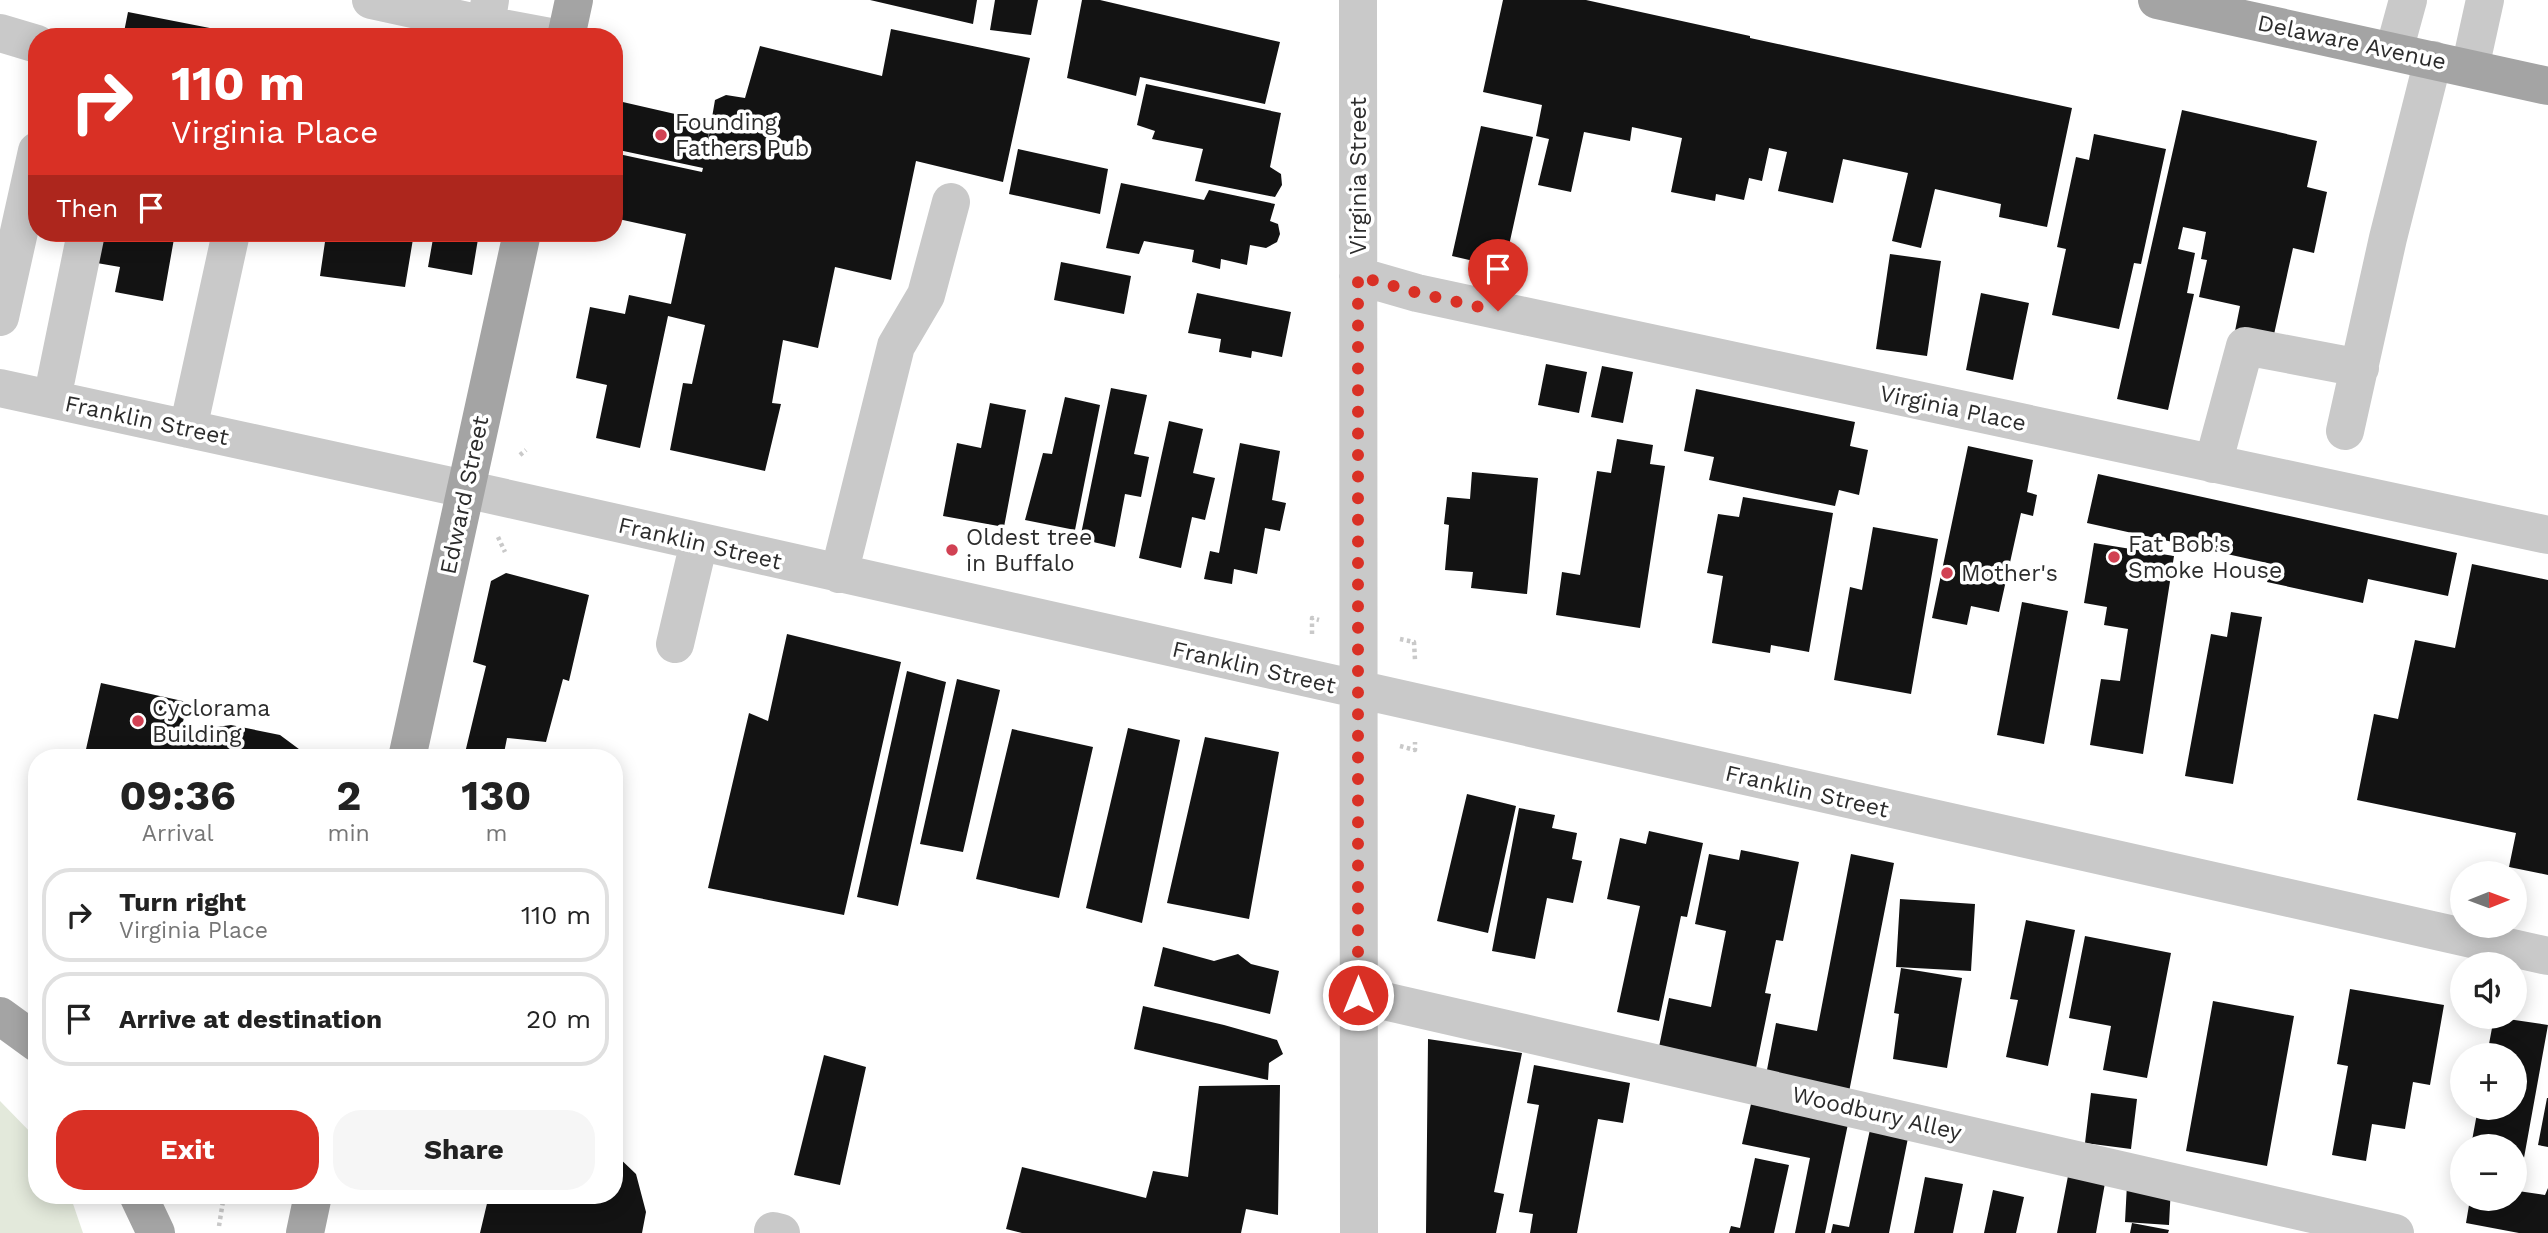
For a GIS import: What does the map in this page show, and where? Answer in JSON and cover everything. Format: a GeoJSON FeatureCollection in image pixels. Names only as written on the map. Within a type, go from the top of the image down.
{"type":"FeatureCollection","features":[{"type":"Feature","properties":{"kind":"main road"},"geometry":{"type":"LineString","coordinates":[[567,28],[574,0]]}},
{"type":"Feature","properties":{"kind":"main road","name":"Delaware Avenue"},"geometry":{"type":"LineString","coordinates":[[2157,0],[2548,86]]}},
{"type":"Feature","properties":{"kind":"main road","name":"Edward Street"},"geometry":{"type":"LineString","coordinates":[[409,749],[520,242]]}},
{"type":"Feature","properties":{"kind":"main road"},"geometry":{"type":"LineString","coordinates":[[0,1016],[28,1037]]}},
{"type":"Feature","properties":{"kind":"main road"},"geometry":{"type":"LineString","coordinates":[[142,1204],[156,1233]]}},
{"type":"Feature","properties":{"kind":"main road"},"geometry":{"type":"LineString","coordinates":[[305,1233],[311,1204]]}},
{"type":"Feature","properties":{"kind":"street"},"geometry":{"type":"LineString","coordinates":[[371,0],[488,12],[528,28]]}},
{"type":"Feature","properties":{"kind":"street","name":"Virginia Street"},"geometry":{"type":"LineString","coordinates":[[1358,0],[1359,1233]]}},
{"type":"Feature","properties":{"kind":"street"},"geometry":{"type":"LineString","coordinates":[[2394,51],[2408,0]]}},
{"type":"Feature","properties":{"kind":"street"},"geometry":{"type":"LineString","coordinates":[[2470,68],[2485,0]]}},
{"type":"Feature","properties":{"kind":"street"},"geometry":{"type":"LineString","coordinates":[[0,33],[28,41]]}},
{"type":"Feature","properties":{"kind":"street"},"geometry":{"type":"LineString","coordinates":[[2346,431],[2388,238],[2433,60]]}},
{"type":"Feature","properties":{"kind":"street"},"geometry":{"type":"LineString","coordinates":[[0,317],[28,191]]}},
{"type":"Feature","properties":{"kind":"street"},"geometry":{"type":"LineString","coordinates":[[839,574],[896,346],[926,295],[951,202]]}},
{"type":"Feature","properties":{"kind":"street"},"geometry":{"type":"LineString","coordinates":[[52,399],[84,242]]}},
{"type":"Feature","properties":{"kind":"street"},"geometry":{"type":"LineString","coordinates":[[188,429],[229,242]]}},
{"type":"Feature","properties":{"kind":"street","name":"Virginia Place"},"geometry":{"type":"LineString","coordinates":[[1358,276],[1418,293],[2548,535]]}},
{"type":"Feature","properties":{"kind":"street"},"geometry":{"type":"LineString","coordinates":[[2213,464],[2245,346],[2360,368]]}},
{"type":"Feature","properties":{"kind":"street","name":"Franklin Street"},"geometry":{"type":"LineString","coordinates":[[0,387],[2548,956]]}},
{"type":"Feature","properties":{"kind":"street"},"geometry":{"type":"LineString","coordinates":[[675,644],[699,542]]}},
{"type":"Feature","properties":{"kind":"street","name":"Woodbury Alley"},"geometry":{"type":"LineString","coordinates":[[1358,995],[2395,1233]]}},
{"type":"Feature","properties":{"kind":"path"},"geometry":{"type":"LineString","coordinates":[[520,456],[526,450]]}},
{"type":"Feature","properties":{"kind":"path"},"geometry":{"type":"LineString","coordinates":[[497,537],[505,552]]}},
{"type":"Feature","properties":{"kind":"path"},"geometry":{"type":"LineString","coordinates":[[1312,618],[1312,634]]}},
{"type":"Feature","properties":{"kind":"path"},"geometry":{"type":"LineString","coordinates":[[1395,638],[1414,642],[1415,664]]}},
{"type":"Feature","properties":{"kind":"path"},"geometry":{"type":"LineString","coordinates":[[1399,746],[1415,750]]}},
{"type":"Feature","properties":{"kind":"path"},"geometry":{"type":"LineString","coordinates":[[219,1226],[223,1204]]}},
{"type":"Feature","properties":{"kind":"shaded area"},"geometry":{"type":"Polygon","coordinates":[[[0,1101],[28,1130],[28,1204],[73,1204],[83,1233],[0,1233],[0,1101]]]}},
{"type":"Feature","properties":{"kind":"building"},"geometry":{"type":"Polygon","coordinates":[[[870,0],[977,0],[973,24],[870,0]]]}},
{"type":"Feature","properties":{"kind":"building"},"geometry":{"type":"Polygon","coordinates":[[[995,0],[1038,0],[1031,35],[990,30],[995,0]]]}},
{"type":"Feature","properties":{"kind":"building"},"geometry":{"type":"Polygon","coordinates":[[[1082,0],[1100,0],[1280,42],[1265,104],[1140,77],[1136,96],[1067,78],[1082,0]]]}},
{"type":"Feature","properties":{"kind":"building"},"geometry":{"type":"Polygon","coordinates":[[[1503,0],[1586,0],[2072,108],[2047,227],[1999,217],[2001,204],[1935,189],[1921,248],[1892,241],[1908,173],[1843,159],[1833,203],[1778,191],[1787,152],[1769,148],[1762,181],[1749,178],[1744,200],[1716,194],[1715,201],[1671,192],[1682,138],[1632,127],[1630,141],[1584,132],[1571,192],[1538,185],[1549,139],[1536,136],[1542,105],[1483,92],[1503,0]]]}},
{"type":"Feature","properties":{"kind":"building"},"geometry":{"type":"Polygon","coordinates":[[[128,12],[210,28],[125,28],[128,12]]]}},
{"type":"Feature","properties":{"kind":"building"},"geometry":{"type":"Polygon","coordinates":[[[891,29],[1030,58],[1003,182],[916,161],[891,280],[835,267],[818,348],[783,340],[772,403],[781,404],[765,471],[670,450],[683,383],[692,384],[705,325],[668,316],[640,448],[596,438],[607,385],[576,378],[590,307],[625,314],[629,295],[671,304],[686,234],[623,220],[623,155],[702,172],[703,168],[623,151],[623,102],[710,122],[708,141],[715,100],[726,95],[745,98],[760,46],[882,76],[891,29]]]}},
{"type":"Feature","properties":{"kind":"building"},"geometry":{"type":"Polygon","coordinates":[[[1146,84],[1281,113],[1270,167],[1281,174],[1282,185],[1275,197],[1195,181],[1203,149],[1152,139],[1155,131],[1137,125],[1146,84]]]}},
{"type":"Feature","properties":{"kind":"building"},"geometry":{"type":"Polygon","coordinates":[[[2182,110],[2317,141],[2307,187],[2327,192],[2314,253],[2293,248],[2273,339],[2235,331],[2240,306],[2199,297],[2207,260],[2201,259],[2206,232],[2183,227],[2178,249],[2195,253],[2187,293],[2194,294],[2168,410],[2117,399],[2182,110]]]}},
{"type":"Feature","properties":{"kind":"building"},"geometry":{"type":"Polygon","coordinates":[[[1481,126],[1533,137],[1504,268],[1452,256],[1481,126]]]}},
{"type":"Feature","properties":{"kind":"building"},"geometry":{"type":"Polygon","coordinates":[[[2094,134],[2166,149],[2141,264],[2134,263],[2119,329],[2052,315],[2066,249],[2057,247],[2076,157],[2089,160],[2094,134]]]}},
{"type":"Feature","properties":{"kind":"building"},"geometry":{"type":"Polygon","coordinates":[[[1018,149],[1108,169],[1100,214],[1009,194],[1018,149]]]}},
{"type":"Feature","properties":{"kind":"building"},"geometry":{"type":"Polygon","coordinates":[[[1121,183],[1204,200],[1209,190],[1275,204],[1270,221],[1278,224],[1280,234],[1277,242],[1266,248],[1250,245],[1247,265],[1221,259],[1220,269],[1192,262],[1194,250],[1144,241],[1139,254],[1106,248],[1121,183]]]}},
{"type":"Feature","properties":{"kind":"building"},"geometry":{"type":"Polygon","coordinates":[[[94,242],[173,242],[163,301],[115,292],[120,267],[91,262],[94,242]]]}},
{"type":"Feature","properties":{"kind":"building"},"geometry":{"type":"Polygon","coordinates":[[[325,242],[412,242],[405,287],[320,276],[325,242]]]}},
{"type":"Feature","properties":{"kind":"building"},"geometry":{"type":"Polygon","coordinates":[[[432,242],[478,242],[472,275],[428,267],[432,242]]]}},
{"type":"Feature","properties":{"kind":"building"},"geometry":{"type":"Polygon","coordinates":[[[1890,254],[1941,261],[1927,356],[1876,349],[1890,254]]]}},
{"type":"Feature","properties":{"kind":"building"},"geometry":{"type":"Polygon","coordinates":[[[1061,262],[1131,276],[1124,314],[1054,300],[1061,262]]]}},
{"type":"Feature","properties":{"kind":"building"},"geometry":{"type":"Polygon","coordinates":[[[1197,293],[1291,312],[1282,357],[1252,351],[1251,358],[1219,352],[1221,339],[1188,333],[1197,293]]]}},
{"type":"Feature","properties":{"kind":"building"},"geometry":{"type":"Polygon","coordinates":[[[1981,293],[2029,303],[2013,380],[1966,370],[1981,293]]]}},
{"type":"Feature","properties":{"kind":"building"},"geometry":{"type":"Polygon","coordinates":[[[1546,364],[1587,372],[1579,413],[1538,405],[1546,364]]]}},
{"type":"Feature","properties":{"kind":"building"},"geometry":{"type":"Polygon","coordinates":[[[1602,366],[1633,372],[1623,423],[1591,417],[1602,366]]]}},
{"type":"Feature","properties":{"kind":"building"},"geometry":{"type":"Polygon","coordinates":[[[1111,388],[1147,395],[1134,454],[1149,457],[1141,497],[1125,494],[1115,547],[1080,539],[1111,388]]]}},
{"type":"Feature","properties":{"kind":"building"},"geometry":{"type":"Polygon","coordinates":[[[1696,389],[1855,422],[1850,446],[1868,450],[1859,495],[1839,490],[1835,506],[1709,480],[1714,457],[1684,451],[1696,389]]]}},
{"type":"Feature","properties":{"kind":"building"},"geometry":{"type":"Polygon","coordinates":[[[1065,397],[1100,405],[1075,530],[1025,520],[1043,453],[1052,454],[1065,397]]]}},
{"type":"Feature","properties":{"kind":"building"},"geometry":{"type":"Polygon","coordinates":[[[990,403],[1026,410],[1004,527],[943,516],[957,443],[981,448],[990,403]]]}},
{"type":"Feature","properties":{"kind":"building"},"geometry":{"type":"Polygon","coordinates":[[[1169,421],[1203,429],[1193,473],[1215,478],[1205,520],[1192,517],[1181,568],[1139,558],[1169,421]]]}},
{"type":"Feature","properties":{"kind":"building"},"geometry":{"type":"Polygon","coordinates":[[[1617,439],[1653,445],[1650,464],[1665,466],[1640,628],[1556,615],[1562,572],[1580,575],[1597,471],[1611,473],[1617,439]]]}},
{"type":"Feature","properties":{"kind":"building"},"geometry":{"type":"Polygon","coordinates":[[[1240,443],[1280,451],[1272,500],[1286,503],[1280,531],[1265,528],[1257,574],[1234,569],[1232,584],[1204,579],[1210,551],[1219,553],[1240,443]]]}},
{"type":"Feature","properties":{"kind":"building"},"geometry":{"type":"Polygon","coordinates":[[[1968,446],[2033,460],[2027,492],[2037,495],[2033,516],[2021,513],[1999,612],[1971,606],[1967,625],[1932,618],[1968,446]]]}},
{"type":"Feature","properties":{"kind":"building"},"geometry":{"type":"Polygon","coordinates":[[[1472,472],[1538,478],[1527,594],[1471,588],[1473,572],[1445,570],[1449,525],[1444,524],[1447,497],[1470,499],[1472,472]]]}},
{"type":"Feature","properties":{"kind":"building"},"geometry":{"type":"Polygon","coordinates":[[[2098,474],[2457,553],[2448,596],[2368,579],[2363,603],[2267,582],[2272,564],[2087,523],[2098,474]]]}},
{"type":"Feature","properties":{"kind":"building"},"geometry":{"type":"Polygon","coordinates":[[[1743,497],[1833,513],[1809,652],[1771,645],[1770,653],[1712,643],[1723,576],[1707,573],[1718,514],[1739,517],[1743,497]]]}},
{"type":"Feature","properties":{"kind":"building"},"geometry":{"type":"Polygon","coordinates":[[[1873,527],[1938,539],[1911,694],[1834,680],[1850,587],[1862,590],[1873,527]]]}},
{"type":"Feature","properties":{"kind":"building"},"geometry":{"type":"Polygon","coordinates":[[[2094,543],[2174,556],[2143,754],[2090,745],[2101,679],[2120,681],[2128,629],[2104,625],[2107,607],[2084,603],[2094,543]]]}},
{"type":"Feature","properties":{"kind":"building"},"geometry":{"type":"Polygon","coordinates":[[[2472,564],[2548,580],[2548,875],[2527,871],[2527,861],[2510,861],[2516,833],[2357,800],[2374,714],[2398,719],[2415,640],[2455,648],[2472,564]]]}},
{"type":"Feature","properties":{"kind":"building"},"geometry":{"type":"Polygon","coordinates":[[[506,573],[589,595],[569,681],[563,679],[546,742],[507,738],[505,749],[466,749],[486,666],[473,662],[491,581],[506,573]]]}},
{"type":"Feature","properties":{"kind":"building"},"geometry":{"type":"Polygon","coordinates":[[[2022,602],[2068,611],[2044,744],[1997,735],[2022,602]]]}},
{"type":"Feature","properties":{"kind":"building"},"geometry":{"type":"Polygon","coordinates":[[[2231,612],[2262,617],[2233,784],[2185,776],[2211,634],[2227,637],[2231,612]]]}},
{"type":"Feature","properties":{"kind":"building"},"geometry":{"type":"Polygon","coordinates":[[[787,634],[901,662],[844,915],[708,888],[749,713],[768,721],[787,634]]]}},
{"type":"Feature","properties":{"kind":"building"},"geometry":{"type":"Polygon","coordinates":[[[907,671],[946,682],[898,906],[857,897],[907,671]]]}},
{"type":"Feature","properties":{"kind":"building"},"geometry":{"type":"Polygon","coordinates":[[[957,679],[1000,690],[963,852],[920,844],[957,679]]]}},
{"type":"Feature","properties":{"kind":"building","name":"Cyclorama Building"},"geometry":{"type":"Polygon","coordinates":[[[101,683],[187,702],[181,732],[231,725],[280,735],[299,749],[86,749],[101,683]]]}},
{"type":"Feature","properties":{"kind":"building"},"geometry":{"type":"Polygon","coordinates":[[[1128,728],[1180,740],[1142,923],[1086,908],[1128,728]]]}},
{"type":"Feature","properties":{"kind":"building"},"geometry":{"type":"Polygon","coordinates":[[[1012,729],[1093,747],[1059,898],[976,879],[1012,729]]]}},
{"type":"Feature","properties":{"kind":"building"},"geometry":{"type":"Polygon","coordinates":[[[1205,737],[1279,752],[1249,919],[1167,903],[1205,737]]]}},
{"type":"Feature","properties":{"kind":"building"},"geometry":{"type":"Polygon","coordinates":[[[1467,794],[1516,806],[1488,933],[1437,921],[1467,794]]]}},
{"type":"Feature","properties":{"kind":"building"},"geometry":{"type":"Polygon","coordinates":[[[1519,808],[1555,815],[1552,828],[1577,833],[1572,859],[1582,861],[1573,903],[1547,898],[1535,959],[1492,951],[1519,808]]]}},
{"type":"Feature","properties":{"kind":"building"},"geometry":{"type":"Polygon","coordinates":[[[1649,831],[1703,843],[1687,917],[1681,916],[1659,1021],[1617,1012],[1640,906],[1607,899],[1620,838],[1646,844],[1649,831]]]}},
{"type":"Feature","properties":{"kind":"building"},"geometry":{"type":"Polygon","coordinates":[[[1741,850],[1799,862],[1783,941],[1776,940],[1765,993],[1771,994],[1756,1068],[1659,1047],[1669,998],[1711,1007],[1726,931],[1695,924],[1709,854],[1739,860],[1741,850]]]}},
{"type":"Feature","properties":{"kind":"building"},"geometry":{"type":"Polygon","coordinates":[[[1851,854],[1894,863],[1849,1092],[1766,1075],[1776,1023],[1817,1031],[1851,854]]]}},
{"type":"Feature","properties":{"kind":"building"},"geometry":{"type":"Polygon","coordinates":[[[1900,899],[1975,904],[1971,971],[1896,967],[1900,899]]]}},
{"type":"Feature","properties":{"kind":"building"},"geometry":{"type":"Polygon","coordinates":[[[2026,920],[2075,930],[2048,1066],[2006,1057],[2018,1000],[2010,999],[2026,920]]]}},
{"type":"Feature","properties":{"kind":"building"},"geometry":{"type":"Polygon","coordinates":[[[2085,936],[2171,953],[2147,1078],[2103,1070],[2111,1026],[2069,1018],[2085,936]]]}},
{"type":"Feature","properties":{"kind":"building"},"geometry":{"type":"Polygon","coordinates":[[[1163,947],[1214,961],[1238,954],[1251,964],[1279,971],[1270,1014],[1154,986],[1163,947]]]}},
{"type":"Feature","properties":{"kind":"building"},"geometry":{"type":"Polygon","coordinates":[[[1901,968],[1962,978],[1947,1068],[1893,1059],[1899,1014],[1894,1013],[1901,968]]]}},
{"type":"Feature","properties":{"kind":"building"},"geometry":{"type":"Polygon","coordinates":[[[2350,989],[2444,1005],[2430,1085],[2413,1082],[2405,1129],[2372,1124],[2366,1161],[2332,1155],[2348,1066],[2337,1064],[2350,989]]]}},
{"type":"Feature","properties":{"kind":"building"},"geometry":{"type":"Polygon","coordinates":[[[2213,1001],[2294,1016],[2267,1166],[2186,1151],[2213,1001]]]}},
{"type":"Feature","properties":{"kind":"building"},"geometry":{"type":"Polygon","coordinates":[[[1143,1006],[1277,1040],[1283,1054],[1269,1063],[1268,1080],[1134,1049],[1143,1006]]]}},
{"type":"Feature","properties":{"kind":"building"},"geometry":{"type":"Polygon","coordinates":[[[2527,1022],[2548,1025],[2527,1141],[2527,1134],[2473,1134],[2476,1120],[2527,1120],[2527,1043],[2489,1043],[2492,1029],[2527,1029],[2527,1022]]]}},
{"type":"Feature","properties":{"kind":"building"},"geometry":{"type":"Polygon","coordinates":[[[1428,1039],[1522,1053],[1494,1192],[1504,1194],[1496,1233],[1426,1233],[1428,1039]]]}},
{"type":"Feature","properties":{"kind":"building"},"geometry":{"type":"Polygon","coordinates":[[[824,1055],[866,1067],[840,1185],[794,1175],[824,1055]]]}},
{"type":"Feature","properties":{"kind":"building"},"geometry":{"type":"Polygon","coordinates":[[[1534,1065],[1630,1083],[1623,1123],[1598,1119],[1577,1233],[1530,1233],[1533,1214],[1519,1212],[1539,1105],[1527,1103],[1534,1065]]]}},
{"type":"Feature","properties":{"kind":"building"},"geometry":{"type":"Polygon","coordinates":[[[1280,1085],[1278,1215],[1246,1209],[1241,1233],[1022,1233],[1006,1229],[1022,1167],[1146,1198],[1153,1171],[1188,1177],[1199,1086],[1280,1085]]]}},
{"type":"Feature","properties":{"kind":"building"},"geometry":{"type":"Polygon","coordinates":[[[2091,1093],[2137,1099],[2131,1149],[2085,1143],[2091,1093]]]}},
{"type":"Feature","properties":{"kind":"building"},"geometry":{"type":"Polygon","coordinates":[[[2548,1098],[2548,1147],[2538,1145],[2548,1098]]]}},
{"type":"Feature","properties":{"kind":"building"},"geometry":{"type":"Polygon","coordinates":[[[1751,1104],[1848,1124],[1825,1233],[1795,1233],[1810,1158],[1742,1144],[1751,1104]]]}},
{"type":"Feature","properties":{"kind":"building"},"geometry":{"type":"Polygon","coordinates":[[[1871,1125],[1909,1133],[1889,1233],[1831,1233],[1833,1224],[1849,1227],[1871,1125]]]}},
{"type":"Feature","properties":{"kind":"building"},"geometry":{"type":"Polygon","coordinates":[[[1755,1158],[1789,1165],[1774,1233],[1729,1233],[1731,1226],[1740,1228],[1755,1158]]]}},
{"type":"Feature","properties":{"kind":"building"},"geometry":{"type":"Polygon","coordinates":[[[623,1162],[636,1174],[646,1212],[642,1233],[480,1233],[487,1204],[623,1204],[623,1162]]]}},
{"type":"Feature","properties":{"kind":"building"},"geometry":{"type":"Polygon","coordinates":[[[2068,1176],[2105,1183],[2096,1233],[2057,1233],[2068,1176]]]}},
{"type":"Feature","properties":{"kind":"building"},"geometry":{"type":"Polygon","coordinates":[[[1925,1177],[1963,1184],[1953,1233],[1914,1233],[1925,1177]]]}},
{"type":"Feature","properties":{"kind":"building"},"geometry":{"type":"Polygon","coordinates":[[[2127,1184],[2171,1186],[2169,1225],[2125,1222],[2127,1184]]]}},
{"type":"Feature","properties":{"kind":"building"},"geometry":{"type":"Polygon","coordinates":[[[2548,1188],[2548,1233],[2519,1233],[2466,1223],[2468,1211],[2527,1211],[2527,1192],[2545,1195],[2548,1188]]]}},
{"type":"Feature","properties":{"kind":"building"},"geometry":{"type":"Polygon","coordinates":[[[1993,1190],[2024,1197],[2016,1233],[1984,1233],[1993,1190]]]}},
{"type":"Feature","properties":{"kind":"building"},"geometry":{"type":"Polygon","coordinates":[[[2132,1223],[2169,1230],[2168,1233],[2130,1233],[2132,1223]]]}},
{"type":"Feature","properties":{"kind":"place","name":"Founding Fathers Pub"},"geometry":{"type":"Point","coordinates":[661,135]}},
{"type":"Feature","properties":{"kind":"place","name":"Oldest tree in Buffalo"},"geometry":{"type":"Point","coordinates":[952,550]}},
{"type":"Feature","properties":{"kind":"place","name":"Fat Bob's Smoke House"},"geometry":{"type":"Point","coordinates":[2114,557]}},
{"type":"Feature","properties":{"kind":"place","name":"Mother's"},"geometry":{"type":"Point","coordinates":[1947,573]}},
{"type":"Feature","properties":{"kind":"place","name":"Cyclorama Building"},"geometry":{"type":"Point","coordinates":[138,721]}},
{"type":"Feature","properties":{"kind":"route"},"geometry":{"type":"LineString","coordinates":[[1358,995],[1358,276],[1498,311]]}}]}
